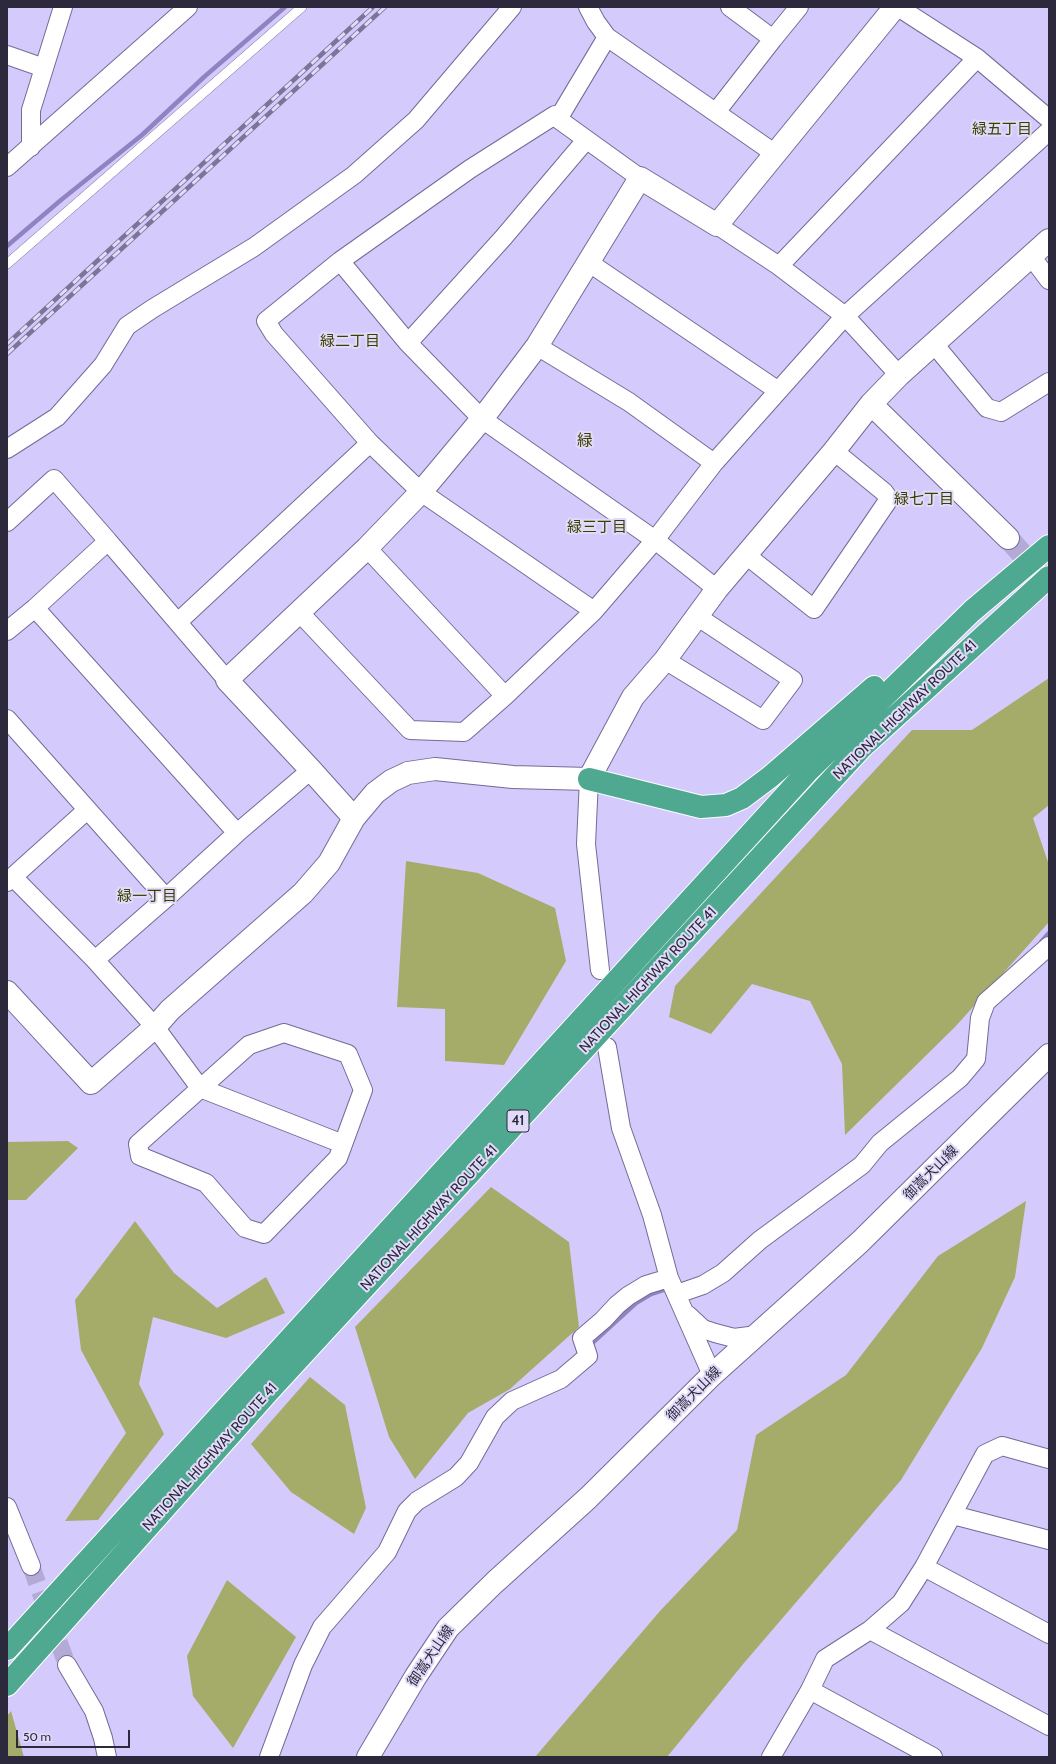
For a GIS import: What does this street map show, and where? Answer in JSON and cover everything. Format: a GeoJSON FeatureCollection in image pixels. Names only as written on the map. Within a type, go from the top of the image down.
{"type":"FeatureCollection","features":[{"type":"Feature","properties":{"kind":"highway","name":"NATIONAL HIGHWAY ROUTE 41"},"geometry":{"type":"LineString","coordinates":[[7,1648],[807,772],[972,611],[1049,546]]}},
{"type":"Feature","properties":{"kind":"highway","name":"NATIONAL HIGHWAY ROUTE 41"},"geometry":{"type":"LineString","coordinates":[[7,1685],[269,1392],[862,746],[1049,576]]}},
{"type":"Feature","properties":{"kind":"highway"},"geometry":{"type":"LineString","coordinates":[[589,780],[701,807],[726,805],[742,798],[770,777],[906,658],[972,611]]}},
{"type":"Feature","properties":{"kind":"highway"},"geometry":{"type":"LineString","coordinates":[[7,1634],[118,1525]]}},
{"type":"Feature","properties":{"kind":"highway"},"geometry":{"type":"LineString","coordinates":[[7,1697],[50,1637]]}},
{"type":"Feature","properties":{"kind":"street"},"geometry":{"type":"LineString","coordinates":[[31,147],[31,110],[63,7]]}},
{"type":"Feature","properties":{"kind":"street"},"geometry":{"type":"LineString","coordinates":[[7,167],[188,7]]}},
{"type":"Feature","properties":{"kind":"street"},"geometry":{"type":"LineString","coordinates":[[7,449],[57,418],[104,365],[127,326],[152,309],[254,247],[354,175],[416,120],[512,7]]}},
{"type":"Feature","properties":{"kind":"street"},"geometry":{"type":"LineString","coordinates":[[588,7],[596,22],[607,37],[774,153]]}},
{"type":"Feature","properties":{"kind":"street"},"geometry":{"type":"LineString","coordinates":[[730,7],[773,39]]}},
{"type":"Feature","properties":{"kind":"street"},"geometry":{"type":"LineString","coordinates":[[716,112],[799,7]]}},
{"type":"Feature","properties":{"kind":"street"},"geometry":{"type":"LineString","coordinates":[[717,225],[774,153],[897,7],[977,58],[1049,119]]}},
{"type":"Feature","properties":{"kind":"street"},"geometry":{"type":"LineString","coordinates":[[607,37],[558,119],[640,178],[717,225],[779,266],[845,316],[899,375]]}},
{"type":"Feature","properties":{"kind":"street"},"geometry":{"type":"LineString","coordinates":[[7,56],[44,68]]}},
{"type":"Feature","properties":{"kind":"street"},"geometry":{"type":"LineString","coordinates":[[779,266],[977,58]]}},
{"type":"Feature","properties":{"kind":"street"},"geometry":{"type":"LineString","coordinates":[[561,114],[555,115],[470,169],[340,261],[266,321],[274,334],[370,443],[421,492],[594,611]]}},
{"type":"Feature","properties":{"kind":"street"},"geometry":{"type":"LineString","coordinates":[[300,612],[410,730],[464,732],[505,696],[594,611],[656,540],[714,463],[777,390],[845,316],[1049,131]]}},
{"type":"Feature","properties":{"kind":"street"},"geometry":{"type":"LineString","coordinates":[[408,342],[503,238],[586,140]]}},
{"type":"Feature","properties":{"kind":"street"},"geometry":{"type":"LineString","coordinates":[[227,680],[367,548],[421,492],[482,419],[537,346],[640,178]]}},
{"type":"Feature","properties":{"kind":"street"},"geometry":{"type":"LineString","coordinates":[[600,970],[586,844],[589,780],[633,697],[665,660],[698,617],[717,589],[834,451],[871,404],[899,375],[1049,240]]}},
{"type":"Feature","properties":{"kind":"street"},"geometry":{"type":"LineString","coordinates":[[1031,256],[1049,280]]}},
{"type":"Feature","properties":{"kind":"street"},"geometry":{"type":"LineString","coordinates":[[340,261],[408,342],[482,419],[656,540],[717,589]]}},
{"type":"Feature","properties":{"kind":"street"},"geometry":{"type":"LineString","coordinates":[[588,262],[777,390]]}},
{"type":"Feature","properties":{"kind":"street"},"geometry":{"type":"LineString","coordinates":[[934,344],[987,408],[1001,412],[1049,382]]}},
{"type":"Feature","properties":{"kind":"street"},"geometry":{"type":"LineString","coordinates":[[537,346],[629,402],[714,463]]}},
{"type":"Feature","properties":{"kind":"street"},"geometry":{"type":"LineString","coordinates":[[871,404],[1008,538]]}},
{"type":"Feature","properties":{"kind":"street"},"geometry":{"type":"LineString","coordinates":[[178,622],[370,443]]}},
{"type":"Feature","properties":{"kind":"street"},"geometry":{"type":"LineString","coordinates":[[746,555],[814,609],[889,499],[884,492],[834,451]]}},
{"type":"Feature","properties":{"kind":"street"},"geometry":{"type":"LineString","coordinates":[[7,522],[54,479],[227,680],[354,818]]}},
{"type":"Feature","properties":{"kind":"street"},"geometry":{"type":"LineString","coordinates":[[7,631],[35,608],[108,541]]}},
{"type":"Feature","properties":{"kind":"street"},"geometry":{"type":"LineString","coordinates":[[367,548],[505,696]]}},
{"type":"Feature","properties":{"kind":"street"},"geometry":{"type":"LineString","coordinates":[[35,608],[237,833]]}},
{"type":"Feature","properties":{"kind":"street"},"geometry":{"type":"LineString","coordinates":[[665,660],[763,720],[793,680],[698,617]]}},
{"type":"Feature","properties":{"kind":"street"},"geometry":{"type":"LineString","coordinates":[[7,719],[166,898]]}},
{"type":"Feature","properties":{"kind":"street"},"geometry":{"type":"LineString","coordinates":[[7,992],[92,1083],[155,1027],[170,1010],[303,893],[328,863],[354,818],[375,793],[392,781],[408,773],[435,769],[513,777],[589,780]]}},
{"type":"Feature","properties":{"kind":"street"},"geometry":{"type":"LineString","coordinates":[[95,960],[237,833],[311,770]]}},
{"type":"Feature","properties":{"kind":"street"},"geometry":{"type":"LineString","coordinates":[[87,810],[10,879],[95,960],[155,1027],[200,1088],[343,1144]]}},
{"type":"Feature","properties":{"kind":"street"},"geometry":{"type":"LineString","coordinates":[[677,1294],[703,1285],[723,1273],[760,1240],[862,1165],[880,1143],[960,1078],[976,1060],[980,1018],[986,1002],[1049,946]]}},
{"type":"Feature","properties":{"kind":"street"},"geometry":{"type":"LineString","coordinates":[[284,1032],[348,1054],[363,1090],[343,1144],[338,1158],[264,1234],[245,1228],[206,1183],[140,1156],[138,1144],[249,1045],[284,1032]]}},
{"type":"Feature","properties":{"kind":"street"},"geometry":{"type":"LineString","coordinates":[[607,1047],[621,1128],[652,1215],[669,1278],[712,1374]]}},
{"type":"Feature","properties":{"kind":"street","name":"御嵩犬山線"},"geometry":{"type":"LineString","coordinates":[[368,1757],[416,1676],[448,1628],[494,1583],[588,1498],[712,1374],[860,1242],[1049,1055]]}},
{"type":"Feature","properties":{"kind":"street"},"geometry":{"type":"LineString","coordinates":[[269,1757],[303,1665],[322,1627],[387,1552],[407,1511],[417,1501],[456,1478],[469,1463],[495,1417],[512,1401],[561,1379],[588,1356],[582,1338],[603,1320],[617,1305],[628,1296],[646,1286],[669,1278]]}},
{"type":"Feature","properties":{"kind":"street"},"geometry":{"type":"LineString","coordinates":[[685,1312],[703,1329],[715,1333],[734,1338],[757,1335]]}},
{"type":"Feature","properties":{"kind":"street"},"geometry":{"type":"LineString","coordinates":[[771,1757],[810,1690],[825,1659],[870,1630],[901,1602],[924,1567],[985,1454],[1002,1446],[1049,1459]]}},
{"type":"Feature","properties":{"kind":"street"},"geometry":{"type":"LineString","coordinates":[[7,1507],[31,1566]]}},
{"type":"Feature","properties":{"kind":"street"},"geometry":{"type":"LineString","coordinates":[[953,1515],[1049,1540]]}},
{"type":"Feature","properties":{"kind":"street"},"geometry":{"type":"LineString","coordinates":[[924,1567],[1049,1634]]}},
{"type":"Feature","properties":{"kind":"street"},"geometry":{"type":"LineString","coordinates":[[870,1630],[1049,1726]]}},
{"type":"Feature","properties":{"kind":"street"},"geometry":{"type":"LineString","coordinates":[[68,1665],[94,1711],[103,1738],[107,1757]]}},
{"type":"Feature","properties":{"kind":"street"},"geometry":{"type":"LineString","coordinates":[[810,1690],[933,1757]]}},
{"type":"Feature","properties":{"kind":"lane"},"geometry":{"type":"LineString","coordinates":[[7,264],[302,7]]}},
{"type":"Feature","properties":{"kind":"green space"},"geometry":{"type":"Polygon","coordinates":[[[1049,678],[1049,805],[1033,818],[1049,865],[1049,922],[955,1027],[845,1135],[842,1064],[810,1001],[752,984],[711,1034],[669,1017],[675,986],[912,730],[972,730],[1049,678]]]}},
{"type":"Feature","properties":{"kind":"green space"},"geometry":{"type":"Polygon","coordinates":[[[406,861],[478,873],[555,908],[566,961],[504,1065],[445,1061],[445,1009],[397,1007],[406,861]]]}},
{"type":"Feature","properties":{"kind":"green space"},"geometry":{"type":"Polygon","coordinates":[[[68,1141],[78,1148],[26,1200],[7,1200],[7,1142],[68,1141]]]}},
{"type":"Feature","properties":{"kind":"green space"},"geometry":{"type":"Polygon","coordinates":[[[491,1187],[569,1242],[579,1327],[510,1389],[468,1413],[415,1479],[389,1437],[355,1327],[491,1187]]]}},
{"type":"Feature","properties":{"kind":"green space"},"geometry":{"type":"Polygon","coordinates":[[[1026,1201],[1015,1277],[982,1348],[901,1480],[744,1663],[667,1757],[535,1757],[660,1611],[737,1530],[756,1435],[846,1375],[938,1256],[1026,1201]]]}},
{"type":"Feature","properties":{"kind":"green space"},"geometry":{"type":"Polygon","coordinates":[[[135,1221],[174,1273],[217,1308],[266,1277],[285,1313],[226,1338],[153,1317],[139,1384],[164,1434],[98,1520],[65,1521],[126,1433],[81,1350],[75,1300],[135,1221]]]}},
{"type":"Feature","properties":{"kind":"green space"},"geometry":{"type":"Polygon","coordinates":[[[310,1377],[345,1405],[366,1508],[354,1534],[291,1492],[251,1444],[310,1377]]]}},
{"type":"Feature","properties":{"kind":"green space"},"geometry":{"type":"Polygon","coordinates":[[[227,1580],[296,1637],[233,1748],[193,1696],[187,1656],[227,1580]]]}},
{"type":"Feature","properties":{"kind":"green space"},"geometry":{"type":"Polygon","coordinates":[[[11,1711],[24,1757],[7,1757],[7,1716],[11,1711]]]}},
{"type":"Feature","properties":{"kind":"waterway"},"geometry":{"type":"LineString","coordinates":[[7,246],[61,200],[142,135],[204,77],[285,7]]}},
{"type":"Feature","properties":{"kind":"waterway"},"geometry":{"type":"LineString","coordinates":[[1041,942],[1049,933]]}},
{"type":"Feature","properties":{"kind":"waterway"},"geometry":{"type":"LineString","coordinates":[[589,1346],[636,1303],[651,1294],[669,1288]]}},
{"type":"Feature","properties":{"kind":"tunnel"},"geometry":{"type":"LineString","coordinates":[[1008,538],[1049,585]]}},
{"type":"Feature","properties":{"kind":"tunnel"},"geometry":{"type":"LineString","coordinates":[[31,1566],[67,1665]]}},
{"type":"Feature","properties":{"kind":"railway"},"geometry":{"type":"LineString","coordinates":[[7,344],[373,7]]}},
{"type":"Feature","properties":{"kind":"railway"},"geometry":{"type":"LineString","coordinates":[[7,354],[385,7]]}},
{"type":"Feature","properties":{"kind":"district","name":"緑五丁目"},"geometry":{"type":"Point","coordinates":[1002,130]}},
{"type":"Feature","properties":{"kind":"district","name":"緑二丁目"},"geometry":{"type":"Point","coordinates":[350,342]}},
{"type":"Feature","properties":{"kind":"district","name":"緑"},"geometry":{"type":"Point","coordinates":[585,441]}},
{"type":"Feature","properties":{"kind":"district","name":"緑七丁目"},"geometry":{"type":"Point","coordinates":[924,500]}},
{"type":"Feature","properties":{"kind":"district","name":"緑三丁目"},"geometry":{"type":"Point","coordinates":[597,528]}},
{"type":"Feature","properties":{"kind":"district","name":"緑一丁目"},"geometry":{"type":"Point","coordinates":[147,897]}}]}
